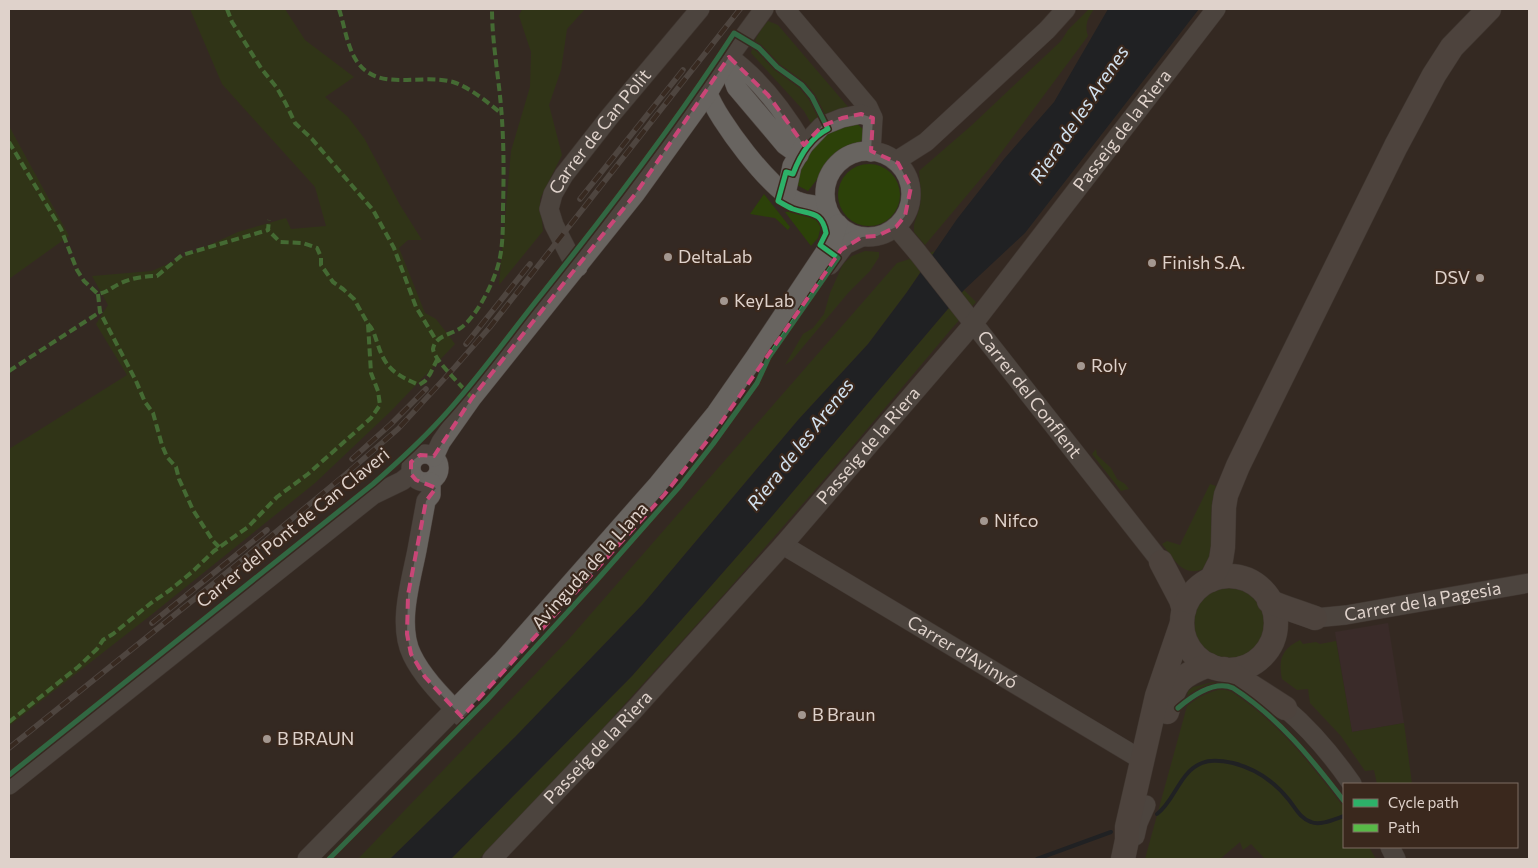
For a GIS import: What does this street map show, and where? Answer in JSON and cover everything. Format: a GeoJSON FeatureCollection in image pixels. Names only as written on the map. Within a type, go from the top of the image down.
{"type":"FeatureCollection","features":[{"type":"Feature","properties":{"kind":"main road"},"geometry":{"type":"LineString","coordinates":[[1208,582],[1221,560],[1224,506],[1226,495],[1238,466],[1411,116],[1452,47],[1488,9]]}},
{"type":"Feature","properties":{"kind":"main road"},"geometry":{"type":"LineString","coordinates":[[1224,516],[1234,548],[1262,593],[1275,621],[1268,647],[1270,683],[1285,708]]}},
{"type":"Feature","properties":{"kind":"main road"},"geometry":{"type":"LineString","coordinates":[[1161,562],[1186,579],[1208,582]]}},
{"type":"Feature","properties":{"kind":"main road"},"geometry":{"type":"LineString","coordinates":[[1161,562],[1181,600],[1185,640],[1200,660],[1217,667],[1285,708]]}},
{"type":"Feature","properties":{"kind":"main road"},"geometry":{"type":"LineString","coordinates":[[1123,859],[1127,840],[1127,827],[1157,696],[1191,596],[1208,582],[1218,578],[1233,576],[1247,580],[1262,593],[1294,612],[1315,618]]}},
{"type":"Feature","properties":{"kind":"main road"},"geometry":{"type":"LineString","coordinates":[[1136,859],[1145,825],[1146,805],[1171,696],[1176,686],[1186,675],[1217,667],[1242,668],[1250,665],[1287,631],[1304,625],[1315,618]]}},
{"type":"Feature","properties":{"kind":"street","name":"Carrer de Can Pòlit"},"geometry":{"type":"LineString","coordinates":[[578,267],[571,258],[554,225],[550,209],[553,194],[564,175],[605,122],[700,9]]}},
{"type":"Feature","properties":{"kind":"street"},"geometry":{"type":"LineString","coordinates":[[434,457],[441,442],[472,398],[636,193],[708,93],[729,57],[764,9]]}},
{"type":"Feature","properties":{"kind":"street"},"geometry":{"type":"LineString","coordinates":[[785,9],[868,107],[873,118],[871,152]]}},
{"type":"Feature","properties":{"kind":"street"},"geometry":{"type":"LineString","coordinates":[[901,167],[1066,9]]}},
{"type":"Feature","properties":{"kind":"street","name":"Passeig de la Riera"},"geometry":{"type":"LineString","coordinates":[[492,859],[628,718],[783,544],[969,318],[1216,9]]}},
{"type":"Feature","properties":{"kind":"street"},"geometry":{"type":"LineString","coordinates":[[729,57],[731,73],[736,87],[785,145],[802,150]]}},
{"type":"Feature","properties":{"kind":"street"},"geometry":{"type":"LineString","coordinates":[[708,93],[712,104],[737,140],[776,187],[797,201],[827,207]]}},
{"type":"Feature","properties":{"kind":"street"},"geometry":{"type":"LineString","coordinates":[[786,194],[792,166],[802,150],[822,126],[842,118],[861,114],[873,118]]}},
{"type":"Feature","properties":{"kind":"street"},"geometry":{"type":"LineString","coordinates":[[858,152],[871,152],[880,153],[901,167],[911,187],[911,202],[905,216],[896,227],[877,236],[862,237],[850,233],[838,224],[827,207],[826,186],[829,176],[838,164],[845,158],[858,152]]}},
{"type":"Feature","properties":{"kind":"street","name":"Avinguda de la Llana"},"geometry":{"type":"LineString","coordinates":[[321,859],[459,714],[501,662],[658,484],[716,413],[834,240],[838,224]]}},
{"type":"Feature","properties":{"kind":"street","name":"Carrer del Conflent"},"geometry":{"type":"LineString","coordinates":[[896,227],[1161,562]]}},
{"type":"Feature","properties":{"kind":"street","name":"Avinguda de la Llana"},"geometry":{"type":"LineString","coordinates":[[307,859],[533,643],[664,495],[759,372],[767,357],[841,250],[845,245],[862,237]]}},
{"type":"Feature","properties":{"kind":"street"},"geometry":{"type":"LineString","coordinates":[[420,479],[437,476],[439,469],[434,457],[426,454],[415,457],[410,468],[420,479],[422,496],[426,501],[408,595],[407,634],[411,654],[426,677],[459,714]]}},
{"type":"Feature","properties":{"kind":"street","name":"Carrer del Pont de Can Claveri"},"geometry":{"type":"LineString","coordinates":[[9,785],[373,495],[402,481],[420,479]]}},
{"type":"Feature","properties":{"kind":"street","name":"Carrer d'Avinyó"},"geometry":{"type":"LineString","coordinates":[[783,544],[1142,760]]}},
{"type":"Feature","properties":{"kind":"street","name":"Carrer de la Pagesia"},"geometry":{"type":"LineString","coordinates":[[1315,618],[1346,615],[1529,583]]}},
{"type":"Feature","properties":{"kind":"street"},"geometry":{"type":"LineString","coordinates":[[1285,708],[1315,735],[1329,751],[1351,783]]}},
{"type":"Feature","properties":{"kind":"street"},"geometry":{"type":"LineString","coordinates":[[1130,859],[1138,823],[1146,805]]}},
{"type":"Feature","properties":{"kind":"street"},"geometry":{"type":"LineString","coordinates":[[1112,859],[1127,827]]}},
{"type":"Feature","properties":{"kind":"highlighted area"},"geometry":{"type":"Polygon","coordinates":[[[729,57],[768,95],[804,145],[822,126],[842,118],[861,114],[873,118],[871,151],[898,163],[911,187],[905,216],[896,227],[877,236],[862,237],[841,250],[716,430],[664,495],[462,717],[425,677],[411,654],[407,634],[408,595],[426,501],[436,488],[416,480],[411,474],[411,462],[420,455],[434,456],[472,398],[636,193],[729,57]]]}},
{"type":"Feature","properties":{"kind":"shaded area"},"geometry":{"type":"Polygon","coordinates":[[[1388,623],[1404,723],[1352,732],[1335,632],[1388,623]]]}},
{"type":"Feature","properties":{"kind":"green space"},"geometry":{"type":"Polygon","coordinates":[[[190,9],[285,9],[305,40],[354,77],[325,97],[348,117],[364,138],[400,205],[422,240],[408,240],[399,248],[425,313],[436,319],[455,344],[391,411],[315,483],[9,726],[9,449],[127,375],[96,324],[108,305],[92,276],[152,271],[238,232],[286,218],[291,229],[326,226],[315,187],[222,84],[190,9]]]}},
{"type":"Feature","properties":{"kind":"green space"},"geometry":{"type":"Polygon","coordinates":[[[522,9],[585,9],[567,29],[561,70],[549,105],[562,155],[540,199],[543,231],[499,285],[511,151],[530,87],[531,52],[519,16],[522,9]]]}},
{"type":"Feature","properties":{"kind":"green space"},"geometry":{"type":"Polygon","coordinates":[[[1089,9],[1094,9],[1087,22],[1088,36],[989,169],[925,245],[914,232],[921,194],[919,171],[972,125],[1061,41],[1068,30],[1089,9]]]}},
{"type":"Feature","properties":{"kind":"green space"},"geometry":{"type":"Polygon","coordinates":[[[768,21],[778,25],[849,108],[812,125],[804,111],[751,53],[757,36],[768,21]]]}},
{"type":"Feature","properties":{"kind":"green space"},"geometry":{"type":"Polygon","coordinates":[[[856,123],[863,129],[863,138],[859,144],[845,149],[828,165],[808,191],[795,184],[802,158],[811,144],[824,134],[840,126],[856,123]]]}},
{"type":"Feature","properties":{"kind":"green space"},"geometry":{"type":"Polygon","coordinates":[[[9,126],[69,236],[9,279],[9,126]]]}},
{"type":"Feature","properties":{"kind":"green space"},"geometry":{"type":"Polygon","coordinates":[[[863,164],[875,164],[891,173],[898,183],[900,195],[898,207],[891,217],[875,226],[863,226],[852,221],[843,212],[838,201],[838,189],[843,178],[852,169],[863,164]]]}},
{"type":"Feature","properties":{"kind":"green space"},"geometry":{"type":"Polygon","coordinates":[[[764,194],[790,227],[788,230],[775,218],[750,214],[764,194]]]}},
{"type":"Feature","properties":{"kind":"green space"},"geometry":{"type":"Polygon","coordinates":[[[792,211],[816,218],[821,226],[818,238],[811,246],[785,212],[792,211]]]}},
{"type":"Feature","properties":{"kind":"green space"},"geometry":{"type":"Polygon","coordinates":[[[865,251],[879,252],[879,257],[870,271],[848,293],[792,360],[785,365],[803,334],[813,328],[824,314],[830,293],[843,264],[852,256],[865,251]]]}},
{"type":"Feature","properties":{"kind":"green space"},"geometry":{"type":"Polygon","coordinates":[[[935,251],[868,344],[798,420],[643,604],[515,737],[390,859],[358,859],[569,639],[897,263],[935,251]]]}},
{"type":"Feature","properties":{"kind":"green space"},"geometry":{"type":"Polygon","coordinates":[[[964,290],[976,302],[727,591],[577,757],[479,859],[451,859],[632,676],[762,528],[964,290]]]}},
{"type":"Feature","properties":{"kind":"green space"},"geometry":{"type":"Polygon","coordinates":[[[1096,449],[1097,455],[1111,468],[1117,479],[1129,489],[1121,491],[1092,454],[1096,449]]]}},
{"type":"Feature","properties":{"kind":"green space"},"geometry":{"type":"Polygon","coordinates":[[[1210,484],[1216,486],[1212,503],[1211,529],[1214,541],[1206,568],[1191,571],[1180,566],[1162,544],[1167,541],[1180,545],[1210,484]]]}},
{"type":"Feature","properties":{"kind":"green space"},"geometry":{"type":"Polygon","coordinates":[[[1229,585],[1243,588],[1256,596],[1264,609],[1267,623],[1264,637],[1256,650],[1243,658],[1229,661],[1215,658],[1202,650],[1194,637],[1191,623],[1194,609],[1202,596],[1215,588],[1229,585]]]}},
{"type":"Feature","properties":{"kind":"green space"},"geometry":{"type":"Polygon","coordinates":[[[1300,640],[1303,644],[1316,642],[1320,644],[1336,641],[1352,732],[1404,723],[1412,783],[1377,783],[1374,770],[1365,771],[1341,736],[1310,703],[1308,689],[1297,690],[1282,679],[1281,660],[1285,651],[1300,640]]]}},
{"type":"Feature","properties":{"kind":"green space"},"geometry":{"type":"Polygon","coordinates":[[[1213,682],[1217,683],[1200,689],[1187,697],[1188,691],[1193,687],[1213,682]]]}},
{"type":"Feature","properties":{"kind":"green space"},"geometry":{"type":"Polygon","coordinates":[[[1224,687],[1233,689],[1279,726],[1306,754],[1343,802],[1343,848],[1370,848],[1376,859],[1265,859],[1251,844],[1243,850],[1240,842],[1220,859],[1145,859],[1187,706],[1199,697],[1224,687]]]}},
{"type":"Feature","properties":{"kind":"water","name":"Riera de les Arenes"},"geometry":{"type":"Polygon","coordinates":[[[1108,9],[1199,9],[1025,233],[964,290],[762,528],[632,676],[451,859],[390,859],[515,737],[643,604],[798,420],[868,344],[907,292],[957,219],[1004,159],[1054,102],[1108,9]]]}},
{"type":"Feature","properties":{"kind":"waterway"},"geometry":{"type":"LineString","coordinates":[[1157,814],[1194,767],[1209,761],[1218,761],[1229,762],[1257,772],[1283,793],[1301,816],[1311,822],[1323,823],[1343,816]]}},
{"type":"Feature","properties":{"kind":"waterway"},"geometry":{"type":"LineString","coordinates":[[1037,859],[1111,832]]}},
{"type":"Feature","properties":{"kind":"railway"},"geometry":{"type":"LineString","coordinates":[[9,748],[213,584],[398,429],[490,327],[740,9]]}},
{"type":"Feature","properties":{"kind":"railway"},"geometry":{"type":"LineString","coordinates":[[580,199],[683,70]]}},
{"type":"Feature","properties":{"kind":"railway"},"geometry":{"type":"LineString","coordinates":[[466,344],[530,264]]}},
{"type":"Feature","properties":{"kind":"railway"},"geometry":{"type":"LineString","coordinates":[[352,459],[426,389]]}},
{"type":"Feature","properties":{"kind":"railway"},"geometry":{"type":"LineString","coordinates":[[152,623],[267,530]]}},
{"type":"Feature","properties":{"kind":"marked path"},"geometry":{"type":"LineString","coordinates":[[227,9],[232,22],[261,68],[277,88],[295,123],[312,139],[373,210],[394,248],[416,307],[436,340]]}},
{"type":"Feature","properties":{"kind":"marked path"},"geometry":{"type":"LineString","coordinates":[[339,9],[351,51],[358,63],[367,72],[377,77],[389,79],[427,79],[453,82],[485,100],[502,114]]}},
{"type":"Feature","properties":{"kind":"marked path"},"geometry":{"type":"LineString","coordinates":[[472,398],[438,360],[433,349],[434,344],[440,338],[458,330],[474,314],[489,288],[497,270],[500,256],[503,229],[504,167],[492,9]]}},
{"type":"Feature","properties":{"kind":"marked path"},"geometry":{"type":"LineString","coordinates":[[9,142],[61,229],[77,270],[84,281],[98,294],[130,280],[157,276],[182,255],[268,230],[269,220]]}},
{"type":"Feature","properties":{"kind":"marked path"},"geometry":{"type":"LineString","coordinates":[[9,722],[78,667],[97,649],[103,640],[170,590],[214,551],[248,527],[277,497],[308,474],[371,418],[380,405],[378,391],[371,373],[368,324],[354,299],[333,282],[321,265],[321,257],[317,248],[303,243],[280,242],[268,230]]}},
{"type":"Feature","properties":{"kind":"marked path"},"geometry":{"type":"LineString","coordinates":[[98,294],[100,312],[145,402],[153,413],[167,457],[176,467],[179,479],[193,510],[219,547]]}},
{"type":"Feature","properties":{"kind":"marked path"},"geometry":{"type":"LineString","coordinates":[[9,371],[100,312]]}},
{"type":"Feature","properties":{"kind":"marked path"},"geometry":{"type":"LineString","coordinates":[[368,324],[373,331],[385,360],[398,375],[419,385],[425,381],[437,360]]}},
{"type":"Feature","properties":{"kind":"cycle path"},"geometry":{"type":"LineString","coordinates":[[9,775],[373,484],[425,436],[480,373],[616,199],[689,100],[734,33],[759,48],[777,67],[802,85],[812,97],[828,129],[816,137],[806,148],[793,174],[786,172],[778,201],[793,209],[819,217],[826,233],[820,245],[838,258],[769,357],[757,383],[680,486],[487,700],[329,859]]}},
{"type":"Feature","properties":{"kind":"cycle path"},"geometry":{"type":"LineString","coordinates":[[1178,708],[1204,690],[1219,686],[1233,688],[1280,726],[1307,754],[1343,800]]}},
{"type":"Feature","properties":{"kind":"place","name":"DeltaLab"},"geometry":{"type":"Point","coordinates":[668,257]}},
{"type":"Feature","properties":{"kind":"place","name":"Finish S.A."},"geometry":{"type":"Point","coordinates":[1152,263]}},
{"type":"Feature","properties":{"kind":"place","name":"DSV"},"geometry":{"type":"Point","coordinates":[1480,278]}},
{"type":"Feature","properties":{"kind":"place","name":"KeyLab"},"geometry":{"type":"Point","coordinates":[724,301]}},
{"type":"Feature","properties":{"kind":"place","name":"Roly"},"geometry":{"type":"Point","coordinates":[1081,366]}},
{"type":"Feature","properties":{"kind":"place","name":"Nifco"},"geometry":{"type":"Point","coordinates":[984,521]}},
{"type":"Feature","properties":{"kind":"place","name":"B Braun"},"geometry":{"type":"Point","coordinates":[802,715]}},
{"type":"Feature","properties":{"kind":"place","name":"B BRAUN"},"geometry":{"type":"Point","coordinates":[267,739]}}]}
